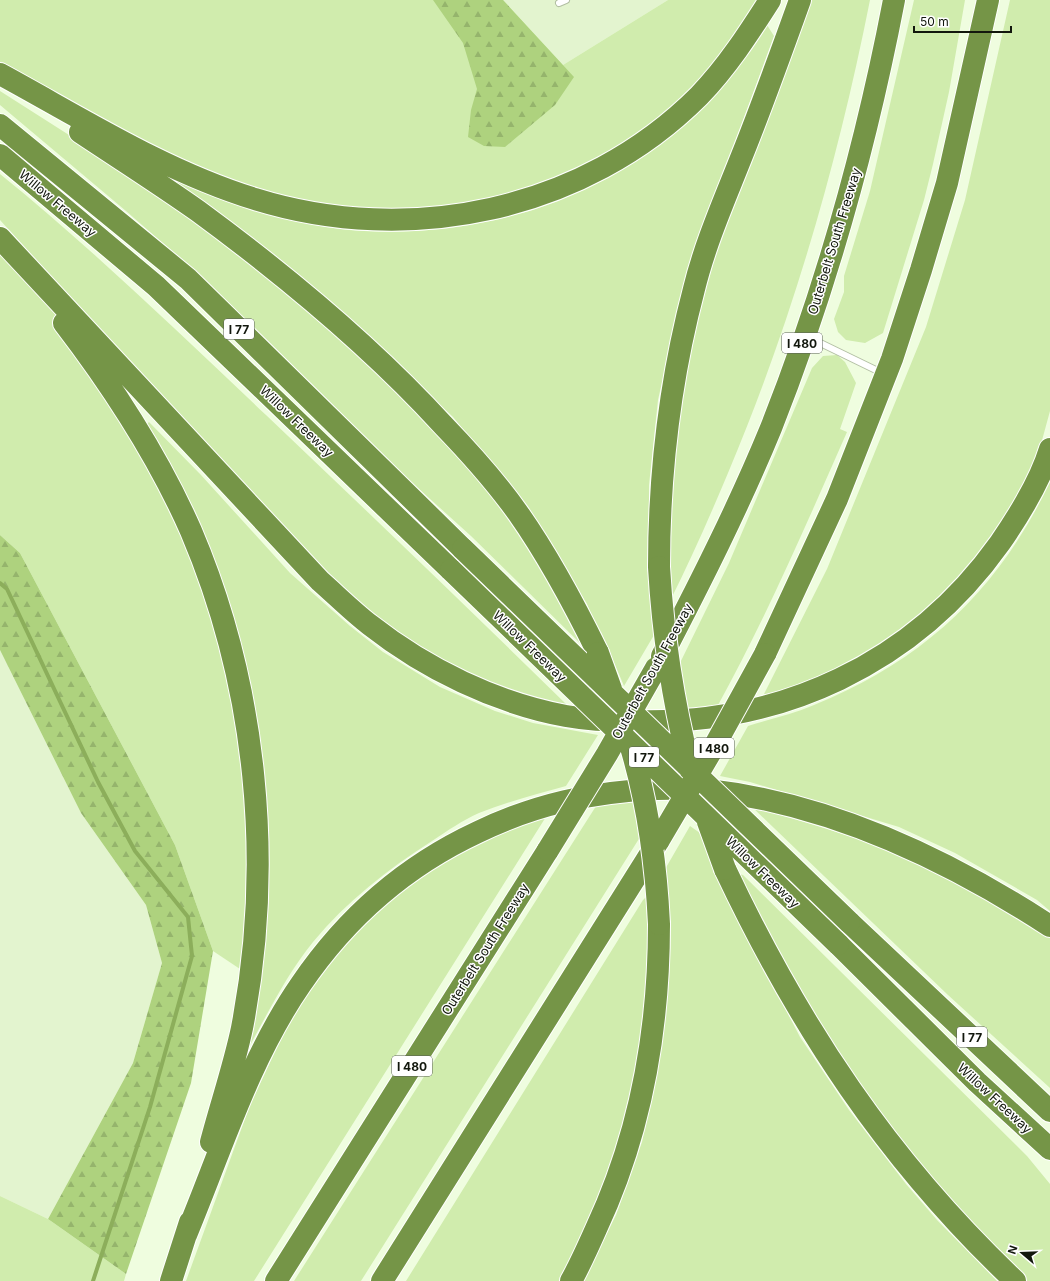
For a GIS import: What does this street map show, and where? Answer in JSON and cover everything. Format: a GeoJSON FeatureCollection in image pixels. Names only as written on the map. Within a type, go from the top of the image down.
{"type":"FeatureCollection","features":[{"type":"Feature","properties":{"kind":"highway"},"geometry":{"type":"LineString","coordinates":[[0,76],[152,157],[213,184],[255,199],[305,212],[348,219],[422,220],[461,216],[545,194],[585,177],[650,138],[699,95],[734,56],[770,0]]}},
{"type":"Feature","properties":{"kind":"highway"},"geometry":{"type":"LineString","coordinates":[[800,0],[769,88],[715,224],[694,288],[679,353],[666,432],[661,482],[659,567],[665,639],[682,736],[692,774],[725,869],[776,970],[808,1027],[848,1088],[893,1149],[942,1207],[985,1253],[1015,1281]]}},
{"type":"Feature","properties":{"kind":"highway","name":"Outerbelt South Freeway"},"geometry":{"type":"LineString","coordinates":[[276,1281],[607,754],[656,668],[707,570],[770,428],[805,335],[858,165],[894,0]]}},
{"type":"Feature","properties":{"kind":"highway"},"geometry":{"type":"LineString","coordinates":[[947,182],[976,0]]}},
{"type":"Feature","properties":{"kind":"highway","name":"I 480"},"geometry":{"type":"LineString","coordinates":[[382,1281],[659,840],[716,745],[765,654],[806,570],[837,499],[885,375],[921,270],[947,182],[988,0]]}},
{"type":"Feature","properties":{"kind":"highway"},"geometry":{"type":"LineString","coordinates":[[0,76],[196,210],[252,252],[310,298],[416,395],[485,471],[517,512],[561,580],[598,653],[619,710],[640,777],[649,822],[656,871],[659,924],[659,970],[655,1017],[637,1117],[623,1166],[609,1202],[571,1281]]}},
{"type":"Feature","properties":{"kind":"highway","name":"Willow Freeway"},"geometry":{"type":"LineString","coordinates":[[0,125],[188,279],[463,549],[849,922],[1050,1111]]}},
{"type":"Feature","properties":{"kind":"highway","name":"Willow Freeway"},"geometry":{"type":"LineString","coordinates":[[0,155],[156,286],[838,944],[977,1082],[1050,1149]]}},
{"type":"Feature","properties":{"kind":"highway"},"geometry":{"type":"LineString","coordinates":[[0,238],[320,581],[370,625],[429,664],[462,682],[499,697],[565,716],[601,720],[654,722],[700,720],[752,711],[793,699],[832,683],[867,664],[906,640],[949,604],[985,564],[1026,501],[1050,449]]}},
{"type":"Feature","properties":{"kind":"highway"},"geometry":{"type":"LineString","coordinates":[[0,238],[100,372],[150,451],[173,493],[191,532],[218,609],[236,675],[246,721],[252,766],[257,836],[257,889],[250,975],[242,1029],[186,1235],[171,1281]]}},
{"type":"Feature","properties":{"kind":"highway"},"geometry":{"type":"LineString","coordinates":[[186,1235],[258,1059],[282,1014],[324,952],[353,919],[396,881],[425,860],[465,838],[503,820],[544,806],[587,795],[610,792],[665,789],[705,790],[746,796],[788,805],[836,819],[894,841],[946,865],[1050,926]]}},
{"type":"Feature","properties":{"kind":"highway"},"geometry":{"type":"LineString","coordinates":[[977,1082],[1050,1166]]}},
{"type":"Feature","properties":{"kind":"lane"},"geometry":{"type":"LineString","coordinates":[[559,3],[566,0]]}},
{"type":"Feature","properties":{"kind":"lane"},"geometry":{"type":"LineString","coordinates":[[805,335],[885,375]]}},
{"type":"Feature","properties":{"kind":"shaded area"},"geometry":{"type":"Polygon","coordinates":[[[503,0],[668,0],[563,65],[503,0]]]}},
{"type":"Feature","properties":{"kind":"shaded area"},"geometry":{"type":"Polygon","coordinates":[[[0,650],[81,813],[146,905],[162,963],[133,1063],[48,1219],[0,1196],[0,650]]]}},
{"type":"Feature","properties":{"kind":"green space"},"geometry":{"type":"Polygon","coordinates":[[[0,0],[503,0],[563,65],[668,0],[770,0],[734,56],[614,161],[461,216],[255,199],[0,74],[0,0]]]}},
{"type":"Feature","properties":{"kind":"green space"},"geometry":{"type":"Polygon","coordinates":[[[433,0],[503,0],[574,77],[555,105],[505,147],[484,146],[468,137],[471,110],[477,89],[463,43],[433,0]]]}},
{"type":"Feature","properties":{"kind":"green space"},"geometry":{"type":"Polygon","coordinates":[[[806,0],[870,0],[828,181],[793,299],[773,358],[728,473],[670,601],[668,557],[676,420],[687,359],[718,246],[806,0]]]}},
{"type":"Feature","properties":{"kind":"green space"},"geometry":{"type":"Polygon","coordinates":[[[914,0],[965,0],[949,92],[924,200],[883,333],[865,343],[846,340],[838,332],[834,319],[844,292],[844,276],[870,191],[914,0]]]}},
{"type":"Feature","properties":{"kind":"green space"},"geometry":{"type":"Polygon","coordinates":[[[1010,0],[1050,0],[1050,411],[1041,444],[1031,469],[1008,513],[965,573],[931,609],[855,663],[773,695],[764,694],[827,569],[926,327],[965,200],[1010,0]]]}},
{"type":"Feature","properties":{"kind":"green space"},"geometry":{"type":"Polygon","coordinates":[[[767,25],[774,36],[693,256],[678,310],[658,400],[649,485],[649,564],[654,635],[624,686],[601,632],[598,633],[587,604],[540,528],[510,486],[453,417],[351,321],[166,177],[210,194],[279,217],[325,227],[349,230],[387,232],[426,230],[465,226],[504,218],[542,207],[578,192],[613,175],[645,154],[726,81],[751,51],[767,25]]]}},
{"type":"Feature","properties":{"kind":"green space"},"geometry":{"type":"Polygon","coordinates":[[[0,91],[80,142],[229,242],[382,374],[509,510],[570,611],[585,648],[471,536],[387,460],[283,356],[182,260],[0,105],[0,91]]]}},
{"type":"Feature","properties":{"kind":"green space"},"geometry":{"type":"Polygon","coordinates":[[[0,174],[103,262],[380,523],[567,705],[548,701],[490,683],[454,667],[419,647],[388,626],[329,576],[276,522],[0,220],[0,174]]]}},
{"type":"Feature","properties":{"kind":"green space"},"geometry":{"type":"Polygon","coordinates":[[[0,239],[76,339],[173,493],[246,721],[249,975],[213,951],[175,845],[20,553],[0,535],[0,239]]]}},
{"type":"Feature","properties":{"kind":"green space"},"geometry":{"type":"Polygon","coordinates":[[[837,355],[845,362],[856,383],[840,429],[847,432],[769,605],[717,707],[686,710],[678,667],[729,563],[812,368],[823,356],[837,355]]]}},
{"type":"Feature","properties":{"kind":"green space"},"geometry":{"type":"Polygon","coordinates":[[[149,422],[201,475],[290,573],[350,626],[383,652],[440,687],[495,711],[533,723],[598,735],[566,786],[500,805],[467,819],[384,874],[354,899],[313,942],[293,970],[275,999],[243,1058],[249,1025],[251,714],[145,426],[149,422]]]}},
{"type":"Feature","properties":{"kind":"green space"},"geometry":{"type":"Polygon","coordinates":[[[1050,482],[1050,911],[1037,900],[955,853],[899,827],[750,782],[720,776],[748,726],[790,714],[854,687],[891,666],[924,643],[954,617],[982,588],[1007,556],[1030,520],[1050,482]]]}},
{"type":"Feature","properties":{"kind":"green space"},"geometry":{"type":"Polygon","coordinates":[[[0,535],[20,553],[175,845],[213,951],[191,1083],[126,1274],[48,1219],[133,1063],[162,963],[146,905],[81,813],[0,650],[0,535]]]}},
{"type":"Feature","properties":{"kind":"green space"},"geometry":{"type":"Polygon","coordinates":[[[635,800],[642,834],[361,1281],[294,1281],[598,803],[635,800]]]}},
{"type":"Feature","properties":{"kind":"green space"},"geometry":{"type":"Polygon","coordinates":[[[751,806],[855,838],[906,858],[980,895],[1050,938],[1050,1088],[948,995],[751,806]]]}},
{"type":"Feature","properties":{"kind":"green space"},"geometry":{"type":"Polygon","coordinates":[[[549,812],[254,1281],[186,1281],[250,1105],[288,1024],[313,982],[354,932],[410,883],[476,842],[549,812]]]}},
{"type":"Feature","properties":{"kind":"green space"},"geometry":{"type":"Polygon","coordinates":[[[690,826],[700,833],[705,841],[726,894],[800,1037],[849,1110],[906,1184],[937,1220],[997,1281],[583,1281],[616,1215],[642,1142],[655,1082],[664,1017],[664,871],[690,826]]]}},
{"type":"Feature","properties":{"kind":"green space"},"geometry":{"type":"Polygon","coordinates":[[[735,873],[743,875],[1027,1156],[1050,1184],[1050,1281],[1025,1281],[910,1161],[794,987],[735,873]]]}},
{"type":"Feature","properties":{"kind":"green space"},"geometry":{"type":"Polygon","coordinates":[[[648,895],[652,930],[642,1056],[625,1135],[562,1281],[406,1281],[643,900],[648,895]]]}},
{"type":"Feature","properties":{"kind":"green space"},"geometry":{"type":"Polygon","coordinates":[[[0,1196],[48,1219],[126,1274],[124,1281],[0,1281],[0,1196]]]}},
{"type":"Feature","properties":{"kind":"waterway"},"geometry":{"type":"LineString","coordinates":[[0,583],[7,589],[98,782],[135,851],[188,917],[192,956],[150,1107],[93,1281]]}}]}
